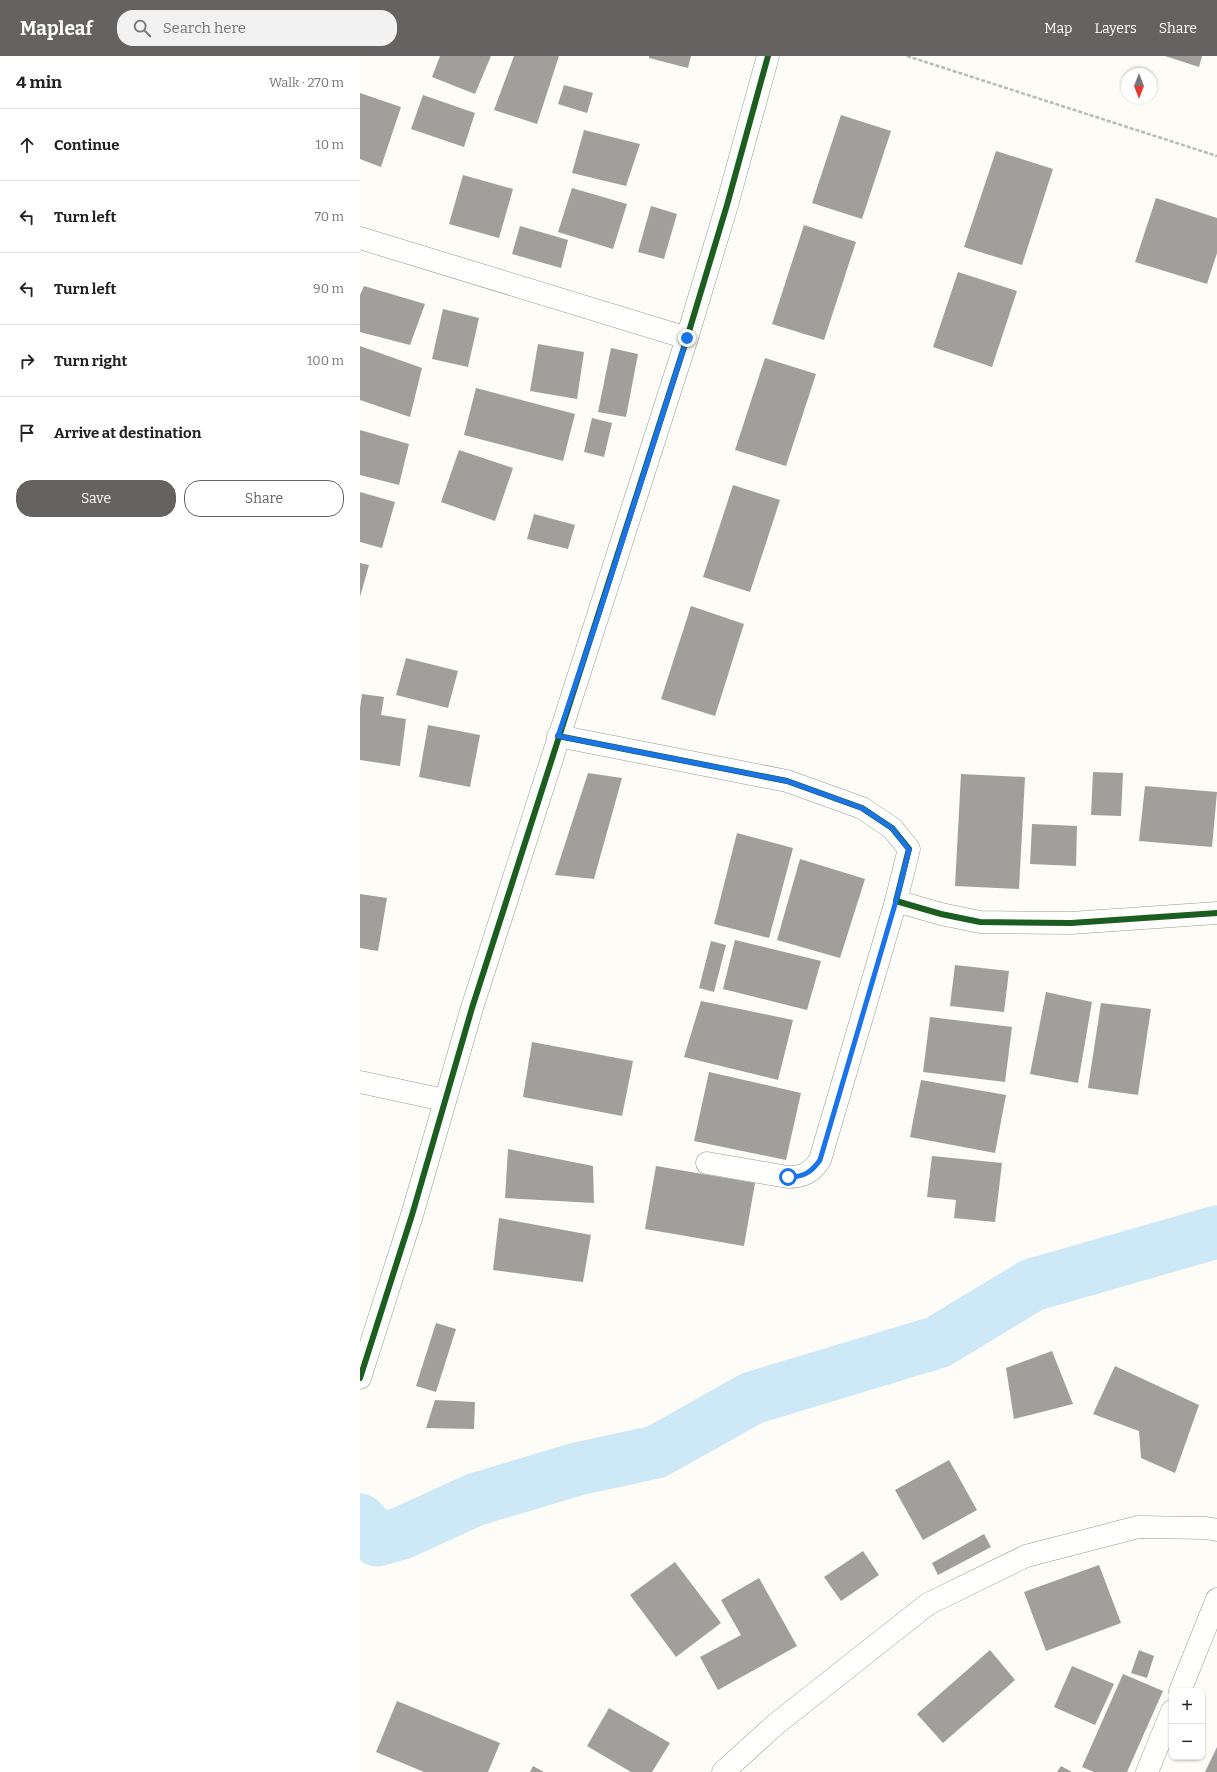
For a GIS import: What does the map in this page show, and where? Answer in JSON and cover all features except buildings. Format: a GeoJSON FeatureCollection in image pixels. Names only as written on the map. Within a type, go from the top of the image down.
{"type":"FeatureCollection","features":[{"type":"Feature","properties":{"kind":"street"},"geometry":{"type":"LineString","coordinates":[[360,1378],[412,1215],[444,1100],[558,736],[602,606],[687,338],[727,205],[768,56]]}},
{"type":"Feature","properties":{"kind":"street"},"geometry":{"type":"LineString","coordinates":[[360,238],[687,338]]}},
{"type":"Feature","properties":{"kind":"street"},"geometry":{"type":"LineString","coordinates":[[558,736],[787,781],[862,808],[892,828],[909,850],[896,901],[820,1160],[814,1169],[799,1177],[788,1177],[707,1163]]}},
{"type":"Feature","properties":{"kind":"street"},"geometry":{"type":"LineString","coordinates":[[896,901],[941,914],[980,922],[1071,923],[1217,912]]}},
{"type":"Feature","properties":{"kind":"street"},"geometry":{"type":"LineString","coordinates":[[360,1082],[444,1100]]}},
{"type":"Feature","properties":{"kind":"street"},"geometry":{"type":"LineString","coordinates":[[722,1772],[776,1724],[928,1604],[1018,1559],[1091,1538],[1138,1528],[1206,1528],[1217,1530]]}},
{"type":"Feature","properties":{"kind":"street"},"geometry":{"type":"LineString","coordinates":[[1181,1688],[1217,1599]]}},
{"type":"Feature","properties":{"kind":"street"},"geometry":{"type":"LineString","coordinates":[[1147,1772],[1169,1718]]}},
{"type":"Feature","properties":{"kind":"path"},"geometry":{"type":"LineString","coordinates":[[907,56],[1217,156]]}},
{"type":"Feature","properties":{"kind":"waterway"},"geometry":{"type":"LineString","coordinates":[[360,1520],[377,1540],[402,1533],[474,1500],[577,1469],[656,1452],[752,1398],[938,1342],[1032,1285],[1217,1232]]}},
{"type":"Feature","properties":{"kind":"cycle path"},"geometry":{"type":"LineString","coordinates":[[360,1378],[412,1215],[472,1008],[687,338],[727,205],[768,56]]}},
{"type":"Feature","properties":{"kind":"cycle path"},"geometry":{"type":"LineString","coordinates":[[558,736],[787,781],[862,808],[892,828],[909,849],[896,901],[941,914],[980,922],[1071,923],[1217,913]]}},
{"type":"Feature","properties":{"kind":"route"},"geometry":{"type":"LineString","coordinates":[[687,338],[599,614],[558,736],[787,781],[862,808],[892,828],[909,850],[896,901],[820,1160],[814,1169],[807,1174],[799,1177],[788,1177]]}}]}
